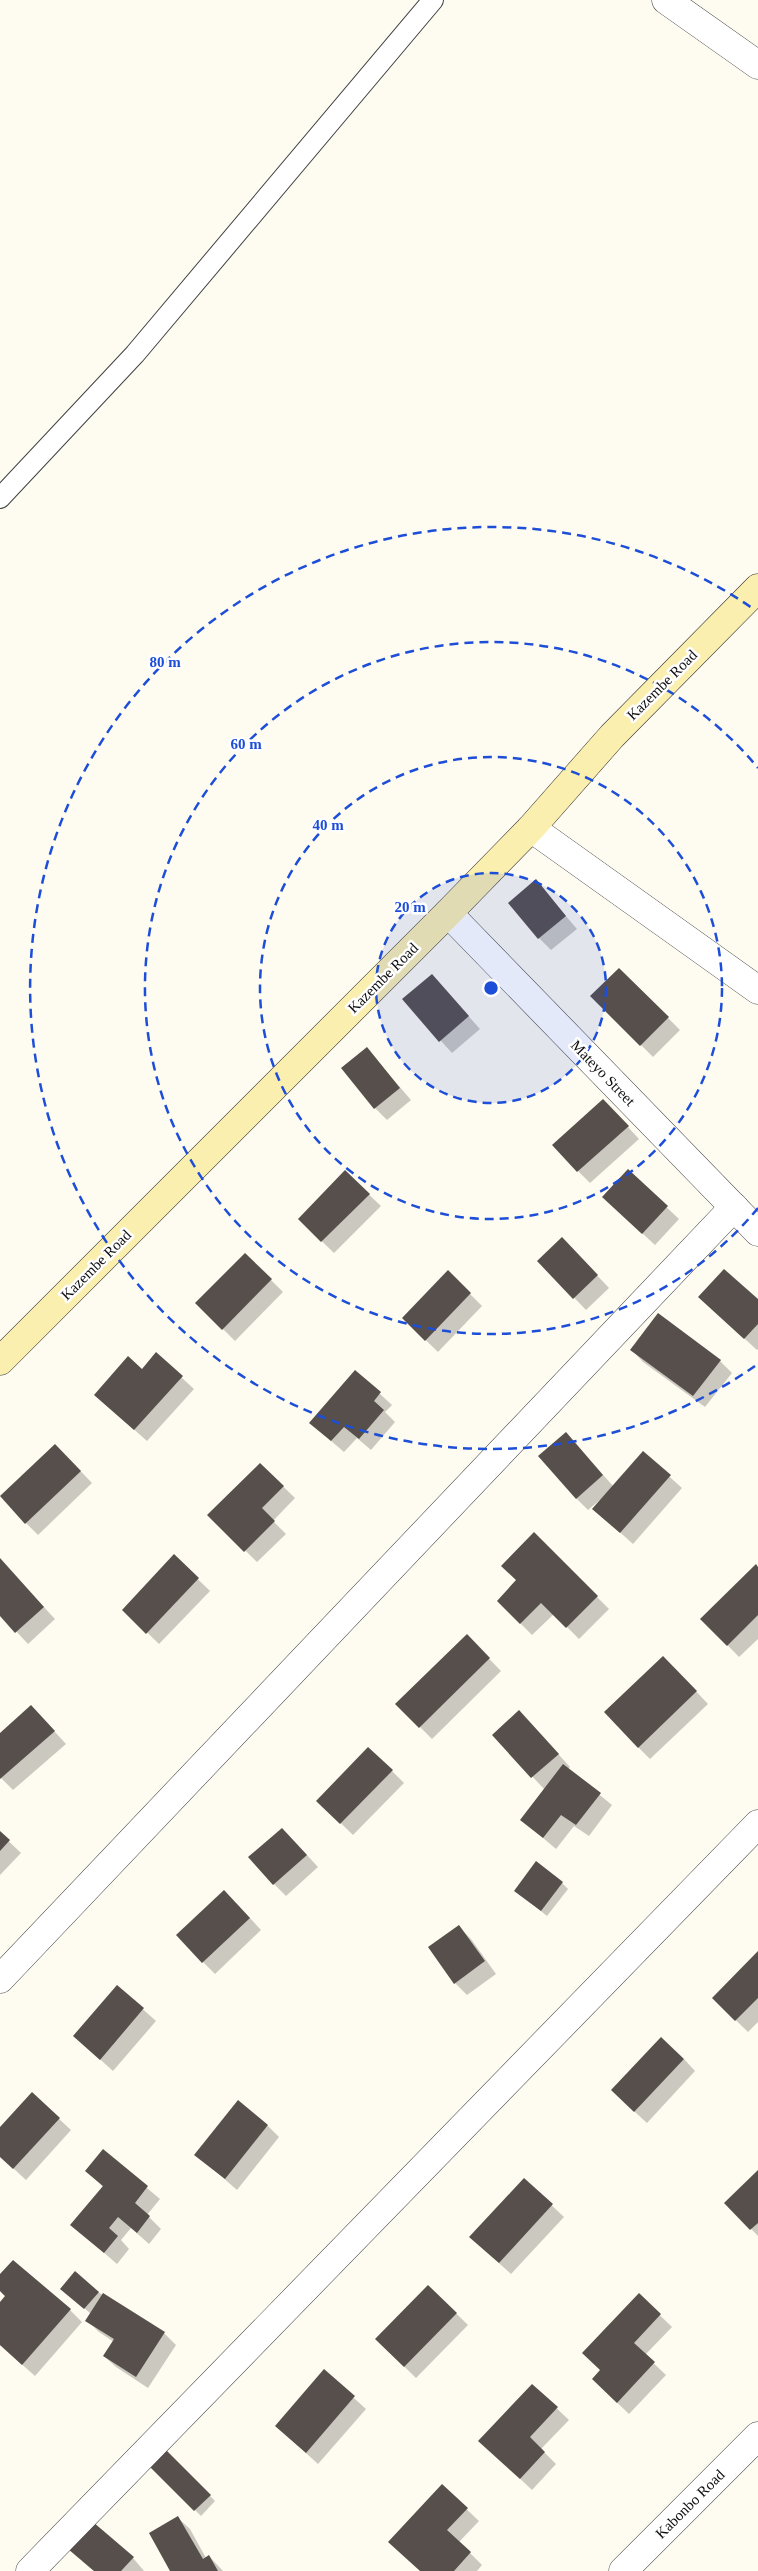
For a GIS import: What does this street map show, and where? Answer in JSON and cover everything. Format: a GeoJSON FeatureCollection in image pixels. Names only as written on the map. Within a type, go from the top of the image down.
{"type":"FeatureCollection","features":[{"type":"Feature","properties":{"kind":"main road","name":"Kazembe Road"},"geometry":{"type":"LineString","coordinates":[[0,1361],[448,913],[531,828],[612,736],[758,588]]}},
{"type":"Feature","properties":{"kind":"street"},"geometry":{"type":"LineString","coordinates":[[666,0],[758,65]]}},
{"type":"Feature","properties":{"kind":"street"},"geometry":{"type":"LineString","coordinates":[[531,828],[758,990]]}},
{"type":"Feature","properties":{"kind":"street","name":"Mateyo Street"},"geometry":{"type":"LineString","coordinates":[[448,913],[758,1232]]}},
{"type":"Feature","properties":{"kind":"street"},"geometry":{"type":"LineString","coordinates":[[0,1979],[734,1207]]}},
{"type":"Feature","properties":{"kind":"street"},"geometry":{"type":"LineString","coordinates":[[30,2571],[758,1824]]}},
{"type":"Feature","properties":{"kind":"street","name":"Kabonbo Road"},"geometry":{"type":"LineString","coordinates":[[622,2571],[758,2436]]}},
{"type":"Feature","properties":{"kind":"lane"},"geometry":{"type":"LineString","coordinates":[[0,498],[135,354],[433,0]]}},
{"type":"Feature","properties":{"kind":"building"},"geometry":{"type":"Polygon","coordinates":[[[536,879],[566,916],[538,939],[508,903],[536,879]]]}},
{"type":"Feature","properties":{"kind":"building"},"geometry":{"type":"Polygon","coordinates":[[[619,968],[669,1017],[640,1046],[590,996],[619,968]]]}},
{"type":"Feature","properties":{"kind":"building"},"geometry":{"type":"Polygon","coordinates":[[[432,974],[469,1016],[439,1042],[402,999],[432,974]]]}},
{"type":"Feature","properties":{"kind":"building"},"geometry":{"type":"Polygon","coordinates":[[[367,1047],[400,1088],[374,1109],[341,1068],[367,1047]]]}},
{"type":"Feature","properties":{"kind":"building"},"geometry":{"type":"Polygon","coordinates":[[[603,1099],[629,1126],[577,1172],[552,1145],[603,1099]]]}},
{"type":"Feature","properties":{"kind":"building"},"geometry":{"type":"Polygon","coordinates":[[[628,1169],[668,1206],[642,1234],[602,1197],[628,1169]]]}},
{"type":"Feature","properties":{"kind":"building"},"geometry":{"type":"Polygon","coordinates":[[[345,1170],[370,1194],[321,1242],[298,1219],[345,1170]]]}},
{"type":"Feature","properties":{"kind":"building"},"geometry":{"type":"Polygon","coordinates":[[[562,1237],[598,1275],[573,1299],[537,1261],[562,1237]]]}},
{"type":"Feature","properties":{"kind":"building"},"geometry":{"type":"Polygon","coordinates":[[[245,1253],[272,1279],[222,1330],[195,1303],[245,1253]]]}},
{"type":"Feature","properties":{"kind":"building"},"geometry":{"type":"Polygon","coordinates":[[[724,1269],[758,1299],[758,1324],[744,1339],[698,1297],[724,1269]]]}},
{"type":"Feature","properties":{"kind":"building"},"geometry":{"type":"Polygon","coordinates":[[[448,1270],[471,1293],[425,1341],[402,1318],[448,1270]]]}},
{"type":"Feature","properties":{"kind":"building"},"geometry":{"type":"Polygon","coordinates":[[[658,1313],[721,1360],[693,1396],[630,1350],[658,1313]]]}},
{"type":"Feature","properties":{"kind":"building"},"geometry":{"type":"Polygon","coordinates":[[[156,1352],[183,1376],[134,1430],[94,1395],[128,1356],[142,1369],[156,1352]]]}},
{"type":"Feature","properties":{"kind":"building"},"geometry":{"type":"Polygon","coordinates":[[[355,1370],[381,1392],[374,1401],[384,1410],[359,1439],[344,1427],[331,1441],[309,1423],[355,1370]]]}},
{"type":"Feature","properties":{"kind":"building"},"geometry":{"type":"Polygon","coordinates":[[[566,1432],[603,1475],[576,1499],[538,1456],[566,1432]]]}},
{"type":"Feature","properties":{"kind":"building"},"geometry":{"type":"Polygon","coordinates":[[[55,1444],[81,1471],[25,1524],[0,1496],[55,1444]]]}},
{"type":"Feature","properties":{"kind":"building"},"geometry":{"type":"Polygon","coordinates":[[[643,1451],[671,1475],[620,1533],[592,1509],[643,1451]]]}},
{"type":"Feature","properties":{"kind":"building"},"geometry":{"type":"Polygon","coordinates":[[[260,1463],[284,1486],[262,1508],[275,1521],[244,1552],[207,1515],[260,1463]]]}},
{"type":"Feature","properties":{"kind":"building"},"geometry":{"type":"Polygon","coordinates":[[[534,1532],[598,1596],[566,1628],[541,1603],[520,1624],[497,1601],[516,1580],[501,1566],[534,1532]]]}},
{"type":"Feature","properties":{"kind":"building"},"geometry":{"type":"Polygon","coordinates":[[[174,1554],[199,1578],[146,1634],[122,1610],[174,1554]]]}},
{"type":"Feature","properties":{"kind":"building"},"geometry":{"type":"Polygon","coordinates":[[[0,1558],[44,1607],[15,1633],[0,1616],[0,1558]]]}},
{"type":"Feature","properties":{"kind":"building"},"geometry":{"type":"Polygon","coordinates":[[[756,1564],[758,1567],[758,1615],[727,1646],[700,1619],[756,1564]]]}},
{"type":"Feature","properties":{"kind":"building"},"geometry":{"type":"Polygon","coordinates":[[[467,1634],[490,1658],[419,1728],[395,1704],[467,1634]]]}},
{"type":"Feature","properties":{"kind":"building"},"geometry":{"type":"Polygon","coordinates":[[[663,1656],[697,1691],[638,1748],[604,1712],[663,1656]]]}},
{"type":"Feature","properties":{"kind":"building"},"geometry":{"type":"Polygon","coordinates":[[[31,1705],[55,1731],[0,1779],[0,1733],[31,1705]]]}},
{"type":"Feature","properties":{"kind":"building"},"geometry":{"type":"Polygon","coordinates":[[[519,1710],[559,1754],[531,1778],[492,1735],[519,1710]]]}},
{"type":"Feature","properties":{"kind":"building"},"geometry":{"type":"Polygon","coordinates":[[[368,1747],[393,1770],[340,1824],[316,1801],[368,1747]]]}},
{"type":"Feature","properties":{"kind":"building"},"geometry":{"type":"Polygon","coordinates":[[[563,1764],[601,1793],[576,1825],[561,1815],[543,1838],[520,1820],[563,1764]]]}},
{"type":"Feature","properties":{"kind":"building"},"geometry":{"type":"Polygon","coordinates":[[[282,1828],[307,1855],[273,1885],[248,1857],[282,1828]]]}},
{"type":"Feature","properties":{"kind":"building"},"geometry":{"type":"Polygon","coordinates":[[[0,1831],[10,1840],[0,1851],[0,1831]]]}},
{"type":"Feature","properties":{"kind":"building"},"geometry":{"type":"Polygon","coordinates":[[[536,1861],[563,1882],[541,1911],[514,1891],[536,1861]]]}},
{"type":"Feature","properties":{"kind":"building"},"geometry":{"type":"Polygon","coordinates":[[[224,1890],[250,1918],[202,1963],[176,1935],[224,1890]]]}},
{"type":"Feature","properties":{"kind":"building"},"geometry":{"type":"Polygon","coordinates":[[[459,1925],[485,1961],[454,1984],[428,1947],[459,1925]]]}},
{"type":"Feature","properties":{"kind":"building"},"geometry":{"type":"Polygon","coordinates":[[[758,1951],[758,1998],[735,2021],[712,1998],[758,1951]]]}},
{"type":"Feature","properties":{"kind":"building"},"geometry":{"type":"Polygon","coordinates":[[[117,1985],[144,2008],[100,2060],[73,2036],[117,1985]]]}},
{"type":"Feature","properties":{"kind":"building"},"geometry":{"type":"Polygon","coordinates":[[[661,2037],[684,2059],[634,2112],[611,2090],[661,2037]]]}},
{"type":"Feature","properties":{"kind":"building"},"geometry":{"type":"Polygon","coordinates":[[[32,2092],[60,2118],[13,2169],[0,2157],[0,2127],[32,2092]]]}},
{"type":"Feature","properties":{"kind":"building"},"geometry":{"type":"Polygon","coordinates":[[[238,2100],[268,2125],[225,2179],[194,2155],[238,2100]]]}},
{"type":"Feature","properties":{"kind":"building"},"geometry":{"type":"Polygon","coordinates":[[[103,2149],[148,2186],[135,2203],[150,2216],[137,2233],[118,2217],[109,2228],[118,2236],[104,2253],[70,2225],[103,2186],[85,2171],[103,2149]]]}},
{"type":"Feature","properties":{"kind":"building"},"geometry":{"type":"Polygon","coordinates":[[[758,2170],[758,2223],[750,2230],[724,2203],[758,2170]]]}},
{"type":"Feature","properties":{"kind":"building"},"geometry":{"type":"Polygon","coordinates":[[[524,2178],[553,2204],[499,2263],[469,2237],[524,2178]]]}},
{"type":"Feature","properties":{"kind":"building"},"geometry":{"type":"Polygon","coordinates":[[[13,2260],[71,2309],[22,2365],[0,2345],[0,2302],[5,2296],[0,2291],[0,2274],[13,2260]]]}},
{"type":"Feature","properties":{"kind":"building"},"geometry":{"type":"Polygon","coordinates":[[[75,2271],[99,2292],[84,2309],[60,2289],[75,2271]]]}},
{"type":"Feature","properties":{"kind":"building"},"geometry":{"type":"Polygon","coordinates":[[[428,2285],[457,2313],[404,2367],[375,2339],[428,2285]]]}},
{"type":"Feature","properties":{"kind":"building"},"geometry":{"type":"Polygon","coordinates":[[[103,2293],[165,2332],[136,2377],[103,2356],[114,2339],[85,2321],[103,2293]]]}},
{"type":"Feature","properties":{"kind":"building"},"geometry":{"type":"Polygon","coordinates":[[[639,2293],[661,2314],[634,2343],[655,2362],[617,2403],[592,2379],[600,2370],[582,2353],[639,2293]]]}},
{"type":"Feature","properties":{"kind":"building"},"geometry":{"type":"Polygon","coordinates":[[[324,2369],[355,2396],[306,2453],[275,2426],[324,2369]]]}},
{"type":"Feature","properties":{"kind":"building"},"geometry":{"type":"Polygon","coordinates":[[[532,2384],[558,2407],[530,2437],[545,2452],[520,2479],[478,2441],[532,2384]]]}},
{"type":"Feature","properties":{"kind":"building"},"geometry":{"type":"Polygon","coordinates":[[[162,2446],[211,2495],[194,2511],[145,2462],[162,2446]]]}},
{"type":"Feature","properties":{"kind":"building"},"geometry":{"type":"Polygon","coordinates":[[[442,2484],[468,2508],[447,2530],[471,2552],[454,2571],[420,2571],[388,2542],[442,2484]]]}},
{"type":"Feature","properties":{"kind":"building"},"geometry":{"type":"Polygon","coordinates":[[[178,2516],[203,2559],[209,2555],[218,2571],[170,2571],[149,2533],[178,2516]]]}},
{"type":"Feature","properties":{"kind":"building"},"geometry":{"type":"Polygon","coordinates":[[[93,2522],[134,2557],[121,2571],[94,2571],[68,2549],[93,2522]]]}}]}
